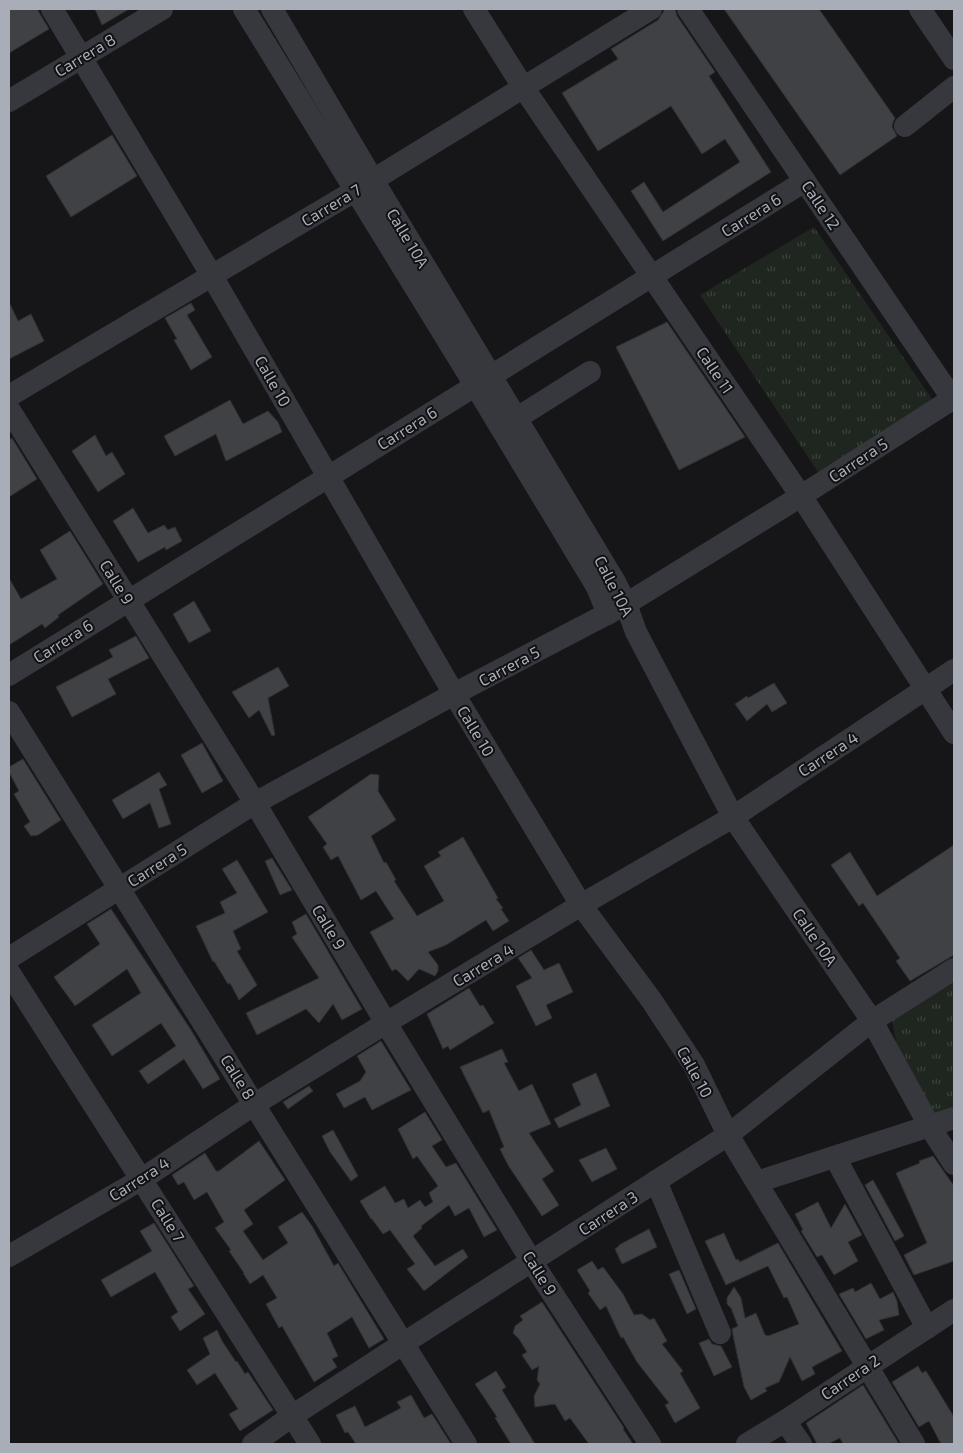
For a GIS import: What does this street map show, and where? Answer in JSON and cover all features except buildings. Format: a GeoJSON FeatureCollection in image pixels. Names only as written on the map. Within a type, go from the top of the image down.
{"type":"FeatureCollection","features":[{"type":"Feature","properties":{"kind":"street","name":"Calle 10"},"geometry":{"type":"LineString","coordinates":[[52,9],[212,276],[454,694],[581,905],[652,1001],[694,1065],[728,1135],[914,1444]]}},
{"type":"Feature","properties":{"kind":"street","name":"Carrera 8"},"geometry":{"type":"LineString","coordinates":[[9,102],[162,9]]}},
{"type":"Feature","properties":{"kind":"street","name":"Calle 10A"},"geometry":{"type":"LineString","coordinates":[[244,9],[364,185],[483,380],[597,587],[636,632],[733,817],[872,1021],[930,1127],[954,1164]]}},
{"type":"Feature","properties":{"kind":"street","name":"Calle 10A"},"geometry":{"type":"LineString","coordinates":[[272,9],[364,185]]}},
{"type":"Feature","properties":{"kind":"street","name":"Calle 11"},"geometry":{"type":"LineString","coordinates":[[474,9],[523,87],[801,496],[954,733]]}},
{"type":"Feature","properties":{"kind":"street","name":"Carrera 7"},"geometry":{"type":"LineString","coordinates":[[9,396],[364,185],[651,9]]}},
{"type":"Feature","properties":{"kind":"street","name":"Calle 12"},"geometry":{"type":"LineString","coordinates":[[688,9],[954,399]]}},
{"type":"Feature","properties":{"kind":"street"},"geometry":{"type":"LineString","coordinates":[[920,9],[947,33],[954,59]]}},
{"type":"Feature","properties":{"kind":"street"},"geometry":{"type":"LineString","coordinates":[[904,126],[954,87]]}},
{"type":"Feature","properties":{"kind":"street","name":"Carrera 6"},"geometry":{"type":"LineString","coordinates":[[9,675],[805,181]]}},
{"type":"Feature","properties":{"kind":"street"},"geometry":{"type":"LineString","coordinates":[[517,418],[590,372]]}},
{"type":"Feature","properties":{"kind":"street","name":"Calle 10A"},"geometry":{"type":"LineString","coordinates":[[483,380],[517,418],[615,582],[617,609]]}},
{"type":"Feature","properties":{"kind":"street","name":"Carrera 5"},"geometry":{"type":"LineString","coordinates":[[9,958],[255,803],[454,694],[617,609],[954,399]]}},
{"type":"Feature","properties":{"kind":"street","name":"Calle 9"},"geometry":{"type":"LineString","coordinates":[[9,409],[255,803],[386,1023],[532,1262],[650,1444]]}},
{"type":"Feature","properties":{"kind":"street","name":"Carrera 4"},"geometry":{"type":"LineString","coordinates":[[9,1256],[142,1179],[255,1104],[386,1023],[581,905],[733,817],[954,670]]}},
{"type":"Feature","properties":{"kind":"street","name":"Calle 8"},"geometry":{"type":"LineString","coordinates":[[9,712],[466,1444]]}},
{"type":"Feature","properties":{"kind":"street","name":"Carrera 3"},"geometry":{"type":"LineString","coordinates":[[253,1444],[292,1416],[728,1135],[872,1021],[954,969]]}},
{"type":"Feature","properties":{"kind":"street","name":"Calle 7"},"geometry":{"type":"LineString","coordinates":[[9,972],[310,1444]]}},
{"type":"Feature","properties":{"kind":"street"},"geometry":{"type":"LineString","coordinates":[[757,1182],[954,1118]]}},
{"type":"Feature","properties":{"kind":"street"},"geometry":{"type":"LineString","coordinates":[[835,1157],[927,1328]]}},
{"type":"Feature","properties":{"kind":"street"},"geometry":{"type":"LineString","coordinates":[[656,1181],[720,1333]]}},
{"type":"Feature","properties":{"kind":"street","name":"Carrera 2"},"geometry":{"type":"LineString","coordinates":[[746,1444],[785,1421],[954,1310]]}},
{"type":"Feature","properties":{"kind":"street"},"geometry":{"type":"LineString","coordinates":[[785,1421],[800,1444]]}},
{"type":"Feature","properties":{"kind":"green space"},"geometry":{"type":"Polygon","coordinates":[[[814,227],[936,405],[824,481],[700,295],[814,227]]]}},
{"type":"Feature","properties":{"kind":"green space"},"geometry":{"type":"Polygon","coordinates":[[[954,974],[954,1114],[931,1122],[898,1050],[891,1017],[954,974]]]}}]}
